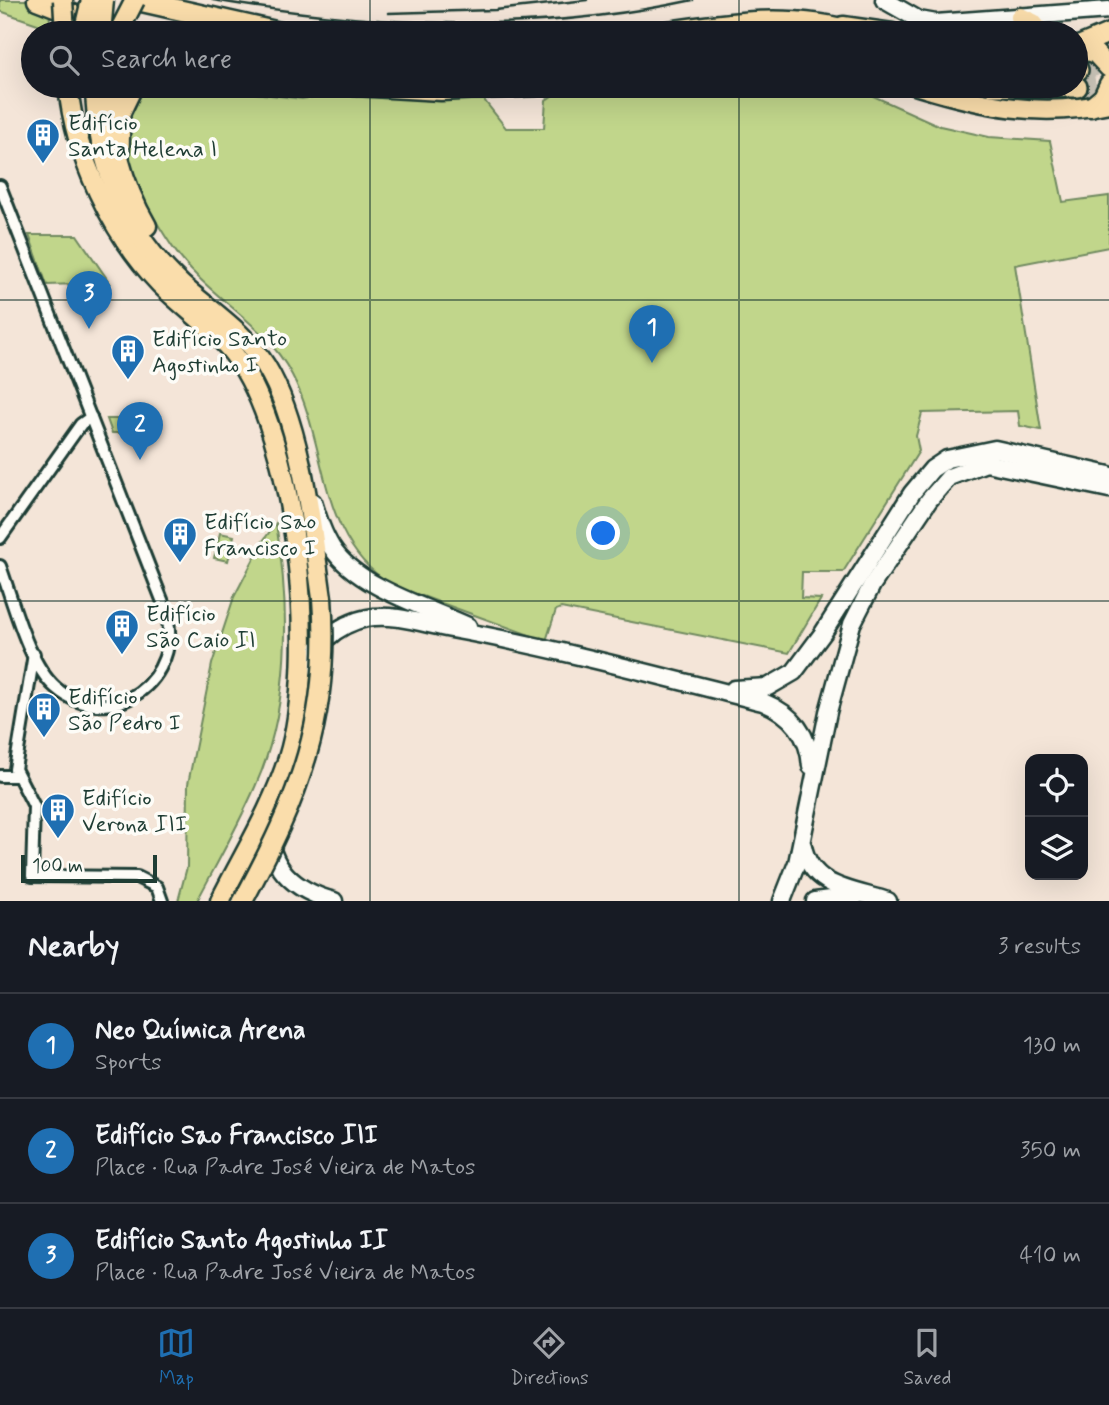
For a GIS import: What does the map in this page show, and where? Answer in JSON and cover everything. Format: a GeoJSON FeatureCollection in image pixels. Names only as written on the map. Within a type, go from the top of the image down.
{"type":"FeatureCollection","features":[{"type":"Feature","properties":{"kind":"highway"},"geometry":{"type":"LineString","coordinates":[[89,0],[177,21]]}},
{"type":"Feature","properties":{"kind":"highway"},"geometry":{"type":"LineString","coordinates":[[135,0],[229,21]]}},
{"type":"Feature","properties":{"kind":"highway"},"geometry":{"type":"LineString","coordinates":[[105,164],[118,124],[122,98]]}},
{"type":"Feature","properties":{"kind":"main road"},"geometry":{"type":"LineString","coordinates":[[37,0],[93,21]]}},
{"type":"Feature","properties":{"kind":"main road"},"geometry":{"type":"LineString","coordinates":[[63,0],[64,21]]}},
{"type":"Feature","properties":{"kind":"main road"},"geometry":{"type":"LineString","coordinates":[[85,21],[89,0]]}},
{"type":"Feature","properties":{"kind":"main road"},"geometry":{"type":"LineString","coordinates":[[102,21],[104,0]]}},
{"type":"Feature","properties":{"kind":"main road"},"geometry":{"type":"LineString","coordinates":[[124,21],[135,0]]}},
{"type":"Feature","properties":{"kind":"main road"},"geometry":{"type":"LineString","coordinates":[[1020,17],[1029,21]]}},
{"type":"Feature","properties":{"kind":"main road"},"geometry":{"type":"LineString","coordinates":[[1088,43],[1109,33]]}},
{"type":"Feature","properties":{"kind":"main road"},"geometry":{"type":"LineString","coordinates":[[1088,51],[1095,53],[1109,68]]}},
{"type":"Feature","properties":{"kind":"main road"},"geometry":{"type":"LineString","coordinates":[[960,98],[991,107],[1054,112],[1100,105],[1109,84]]}},
{"type":"Feature","properties":{"kind":"main road"},"geometry":{"type":"LineString","coordinates":[[70,98],[75,130],[105,164],[198,298],[233,325],[264,363],[286,408],[312,513],[323,621],[317,714],[301,783],[243,901]]}},
{"type":"Feature","properties":{"kind":"main road"},"geometry":{"type":"LineString","coordinates":[[83,98],[132,250],[174,297],[233,353],[251,378],[263,407],[280,470],[298,564],[302,614],[299,679],[289,756],[278,785],[220,901]]}},
{"type":"Feature","properties":{"kind":"main road"},"geometry":{"type":"LineString","coordinates":[[96,98],[97,124],[105,164]]}},
{"type":"Feature","properties":{"kind":"street"},"geometry":{"type":"LineString","coordinates":[[884,0],[925,21]]}},
{"type":"Feature","properties":{"kind":"street"},"geometry":{"type":"LineString","coordinates":[[964,21],[1066,10],[1109,9]]}},
{"type":"Feature","properties":{"kind":"street"},"geometry":{"type":"LineString","coordinates":[[0,186],[166,610],[170,623],[169,648],[164,666],[146,687],[121,701],[105,704],[84,703],[66,695],[43,675],[0,566]]}},
{"type":"Feature","properties":{"kind":"street"},"geometry":{"type":"LineString","coordinates":[[0,222],[12,215]]}},
{"type":"Feature","properties":{"kind":"street"},"geometry":{"type":"LineString","coordinates":[[0,538],[81,424],[91,417]]}},
{"type":"Feature","properties":{"kind":"street"},"geometry":{"type":"LineString","coordinates":[[701,687],[768,687],[794,672],[823,633],[912,493],[932,469],[947,459],[995,449],[1109,475]]}},
{"type":"Feature","properties":{"kind":"street"},"geometry":{"type":"LineString","coordinates":[[782,901],[793,878],[837,673],[852,624],[872,585],[910,526],[949,477],[986,463],[1109,489]]}},
{"type":"Feature","properties":{"kind":"street"},"geometry":{"type":"LineString","coordinates":[[312,513],[333,549],[362,577],[490,636]]}},
{"type":"Feature","properties":{"kind":"street"},"geometry":{"type":"LineString","coordinates":[[299,679],[317,650],[344,626],[379,617],[490,636],[763,702],[790,717],[809,748],[811,786]]}},
{"type":"Feature","properties":{"kind":"street"},"geometry":{"type":"LineString","coordinates":[[34,654],[18,748],[17,776],[34,806],[32,876],[137,877],[158,887],[162,901]]}},
{"type":"Feature","properties":{"kind":"street"},"geometry":{"type":"LineString","coordinates":[[0,776],[17,776]]}},
{"type":"Feature","properties":{"kind":"street"},"geometry":{"type":"LineString","coordinates":[[278,785],[271,808],[271,851],[290,880],[314,895],[334,901]]}},
{"type":"Feature","properties":{"kind":"street"},"geometry":{"type":"LineString","coordinates":[[801,837],[805,857],[817,875],[828,884],[880,899]]}},
{"type":"Feature","properties":{"kind":"street"},"geometry":{"type":"LineString","coordinates":[[815,901],[846,896],[880,899]]}},
{"type":"Feature","properties":{"kind":"green space"},"geometry":{"type":"Polygon","coordinates":[[[0,0],[51,0],[50,21],[29,21],[0,11],[0,0]]]}},
{"type":"Feature","properties":{"kind":"green space"},"geometry":{"type":"Polygon","coordinates":[[[133,98],[484,100],[506,128],[544,128],[546,100],[549,98],[878,98],[940,126],[989,137],[1050,141],[1063,202],[1109,196],[1109,247],[1015,265],[1041,430],[1020,426],[1018,411],[922,413],[916,436],[919,451],[843,572],[802,572],[801,598],[821,599],[789,653],[561,608],[556,610],[546,641],[392,585],[367,566],[350,543],[337,517],[304,402],[283,360],[261,333],[181,259],[143,200],[128,182],[123,126],[124,113],[133,98]]]}},
{"type":"Feature","properties":{"kind":"green space"},"geometry":{"type":"Polygon","coordinates":[[[29,235],[77,235],[110,283],[47,285],[29,235]]]}},
{"type":"Feature","properties":{"kind":"green space"},"geometry":{"type":"Polygon","coordinates":[[[107,419],[144,419],[145,433],[112,433],[107,419]]]}},
{"type":"Feature","properties":{"kind":"green space"},"geometry":{"type":"Polygon","coordinates":[[[276,523],[284,589],[284,657],[281,691],[267,756],[255,787],[197,901],[178,901],[187,867],[188,784],[212,664],[234,597],[263,541],[276,523]]]}},
{"type":"Feature","properties":{"kind":"green space"},"geometry":{"type":"Polygon","coordinates":[[[220,533],[234,536],[228,561],[214,558],[220,533]]]}},
{"type":"Feature","properties":{"kind":"tunnel"},"geometry":{"type":"LineString","coordinates":[[1088,68],[1109,64]]}},
{"type":"Feature","properties":{"kind":"tunnel"},"geometry":{"type":"LineString","coordinates":[[1088,85],[1109,81]]}},
{"type":"Feature","properties":{"kind":"railway"},"geometry":{"type":"LineString","coordinates":[[213,0],[393,21]]}},
{"type":"Feature","properties":{"kind":"railway"},"geometry":{"type":"LineString","coordinates":[[388,13],[495,10],[587,0]]}},
{"type":"Feature","properties":{"kind":"railway"},"geometry":{"type":"LineString","coordinates":[[533,21],[573,19],[693,0]]}},
{"type":"Feature","properties":{"kind":"place","name":"Edifício Santa Helena I"},"geometry":{"type":"Point","coordinates":[43,165]}},
{"type":"Feature","properties":{"kind":"place","name":"Edifício Santo Agostinho II"},"geometry":{"type":"Point","coordinates":[89,329]}},
{"type":"Feature","properties":{"kind":"place","name":"Neo Química Arena"},"geometry":{"type":"Point","coordinates":[652,363]}},
{"type":"Feature","properties":{"kind":"place","name":"Edifício Santo Agostinho I"},"geometry":{"type":"Point","coordinates":[128,381]}},
{"type":"Feature","properties":{"kind":"place","name":"Edifício Sao Francisco III"},"geometry":{"type":"Point","coordinates":[140,460]}},
{"type":"Feature","properties":{"kind":"place","name":"Edifício Sao Francisco I"},"geometry":{"type":"Point","coordinates":[180,564]}},
{"type":"Feature","properties":{"kind":"place","name":"Edifício São Caio II"},"geometry":{"type":"Point","coordinates":[122,656]}},
{"type":"Feature","properties":{"kind":"place","name":"Edifício São Pedro I"},"geometry":{"type":"Point","coordinates":[44,739]}},
{"type":"Feature","properties":{"kind":"place","name":"Edifício Verona III"},"geometry":{"type":"Point","coordinates":[58,840]}}]}
